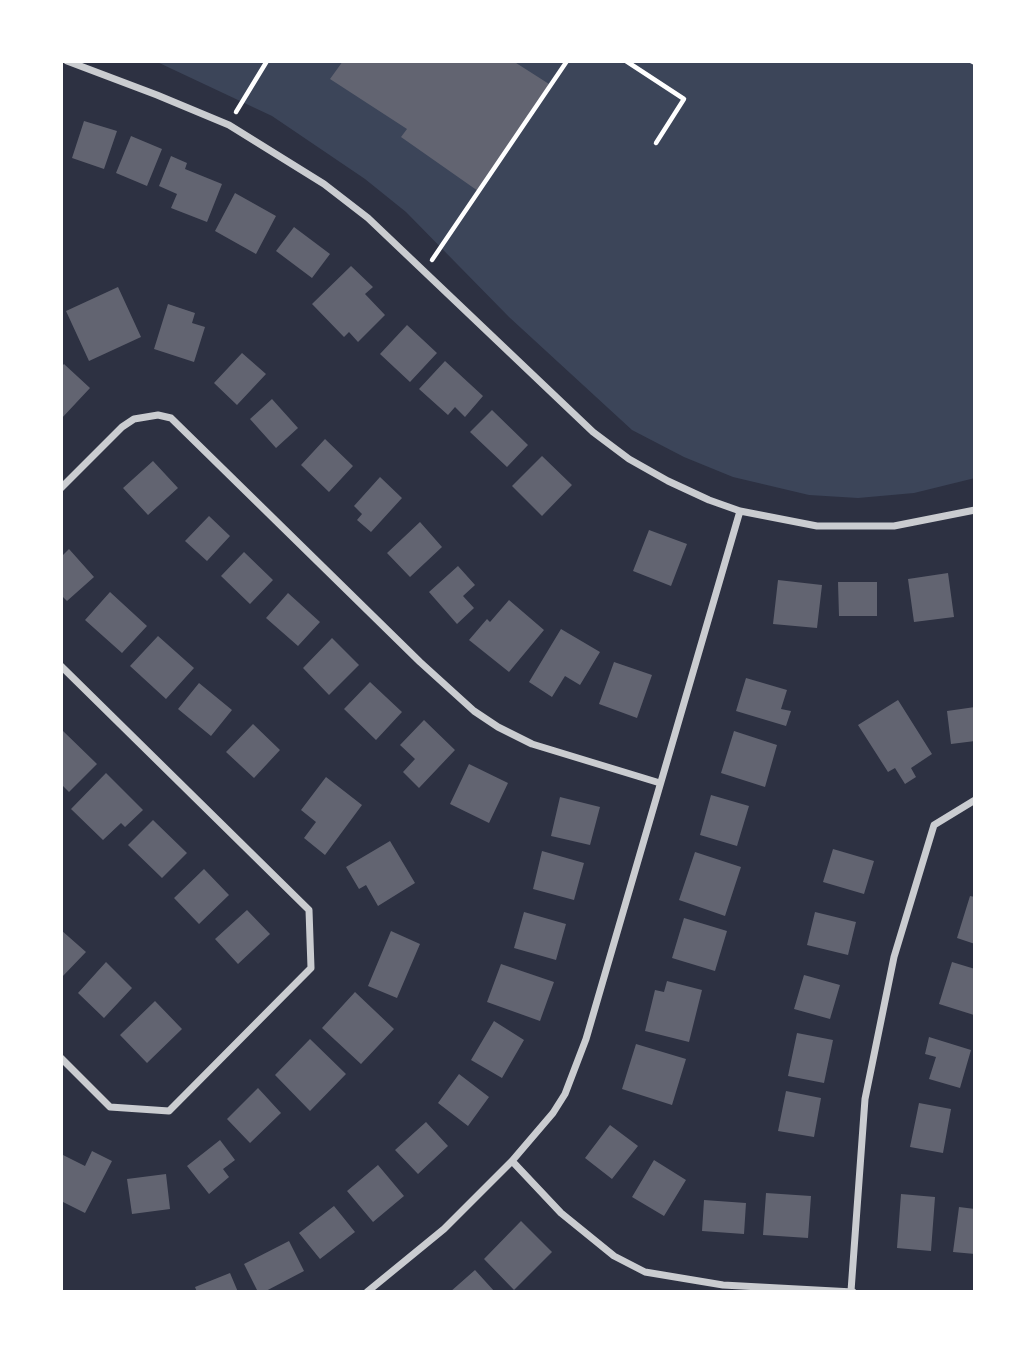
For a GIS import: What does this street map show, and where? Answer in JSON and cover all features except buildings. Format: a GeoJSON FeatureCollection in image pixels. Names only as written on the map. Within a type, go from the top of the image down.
{"type":"FeatureCollection","features":[{"type":"Feature","properties":{"kind":"street"},"geometry":{"type":"LineString","coordinates":[[67,61],[229,125],[324,184],[368,218],[593,432],[629,459],[668,481],[740,511],[817,526],[894,526],[975,510]]}},
{"type":"Feature","properties":{"kind":"street"},"geometry":{"type":"LineString","coordinates":[[61,488],[122,427],[134,419],[158,415],[171,418],[420,662],[474,711],[532,744],[660,783]]}},
{"type":"Feature","properties":{"kind":"street"},"geometry":{"type":"LineString","coordinates":[[367,1292],[444,1228],[512,1161],[553,1113],[576,1068],[740,511]]}},
{"type":"Feature","properties":{"kind":"street"},"geometry":{"type":"LineString","coordinates":[[61,666],[309,910],[311,968],[169,1111],[110,1107],[61,1058]]}},
{"type":"Feature","properties":{"kind":"street"},"geometry":{"type":"LineString","coordinates":[[512,1161],[561,1213],[614,1256],[645,1272],[723,1285],[853,1292],[865,1099],[894,957],[934,825],[975,800]]}},
{"type":"Feature","properties":{"kind":"path"},"geometry":{"type":"LineString","coordinates":[[229,125],[267,61]]}},
{"type":"Feature","properties":{"kind":"path"},"geometry":{"type":"LineString","coordinates":[[424,272],[567,61]]}},
{"type":"Feature","properties":{"kind":"path"},"geometry":{"type":"LineString","coordinates":[[626,61],[684,99],[656,143]]}},
{"type":"Feature","properties":{"kind":"shaded area"},"geometry":{"type":"Polygon","coordinates":[[[155,61],[975,61],[975,478],[914,493],[858,498],[809,495],[733,477],[684,457],[632,430],[509,317],[406,212],[365,179],[272,116],[155,61]]]}}]}
